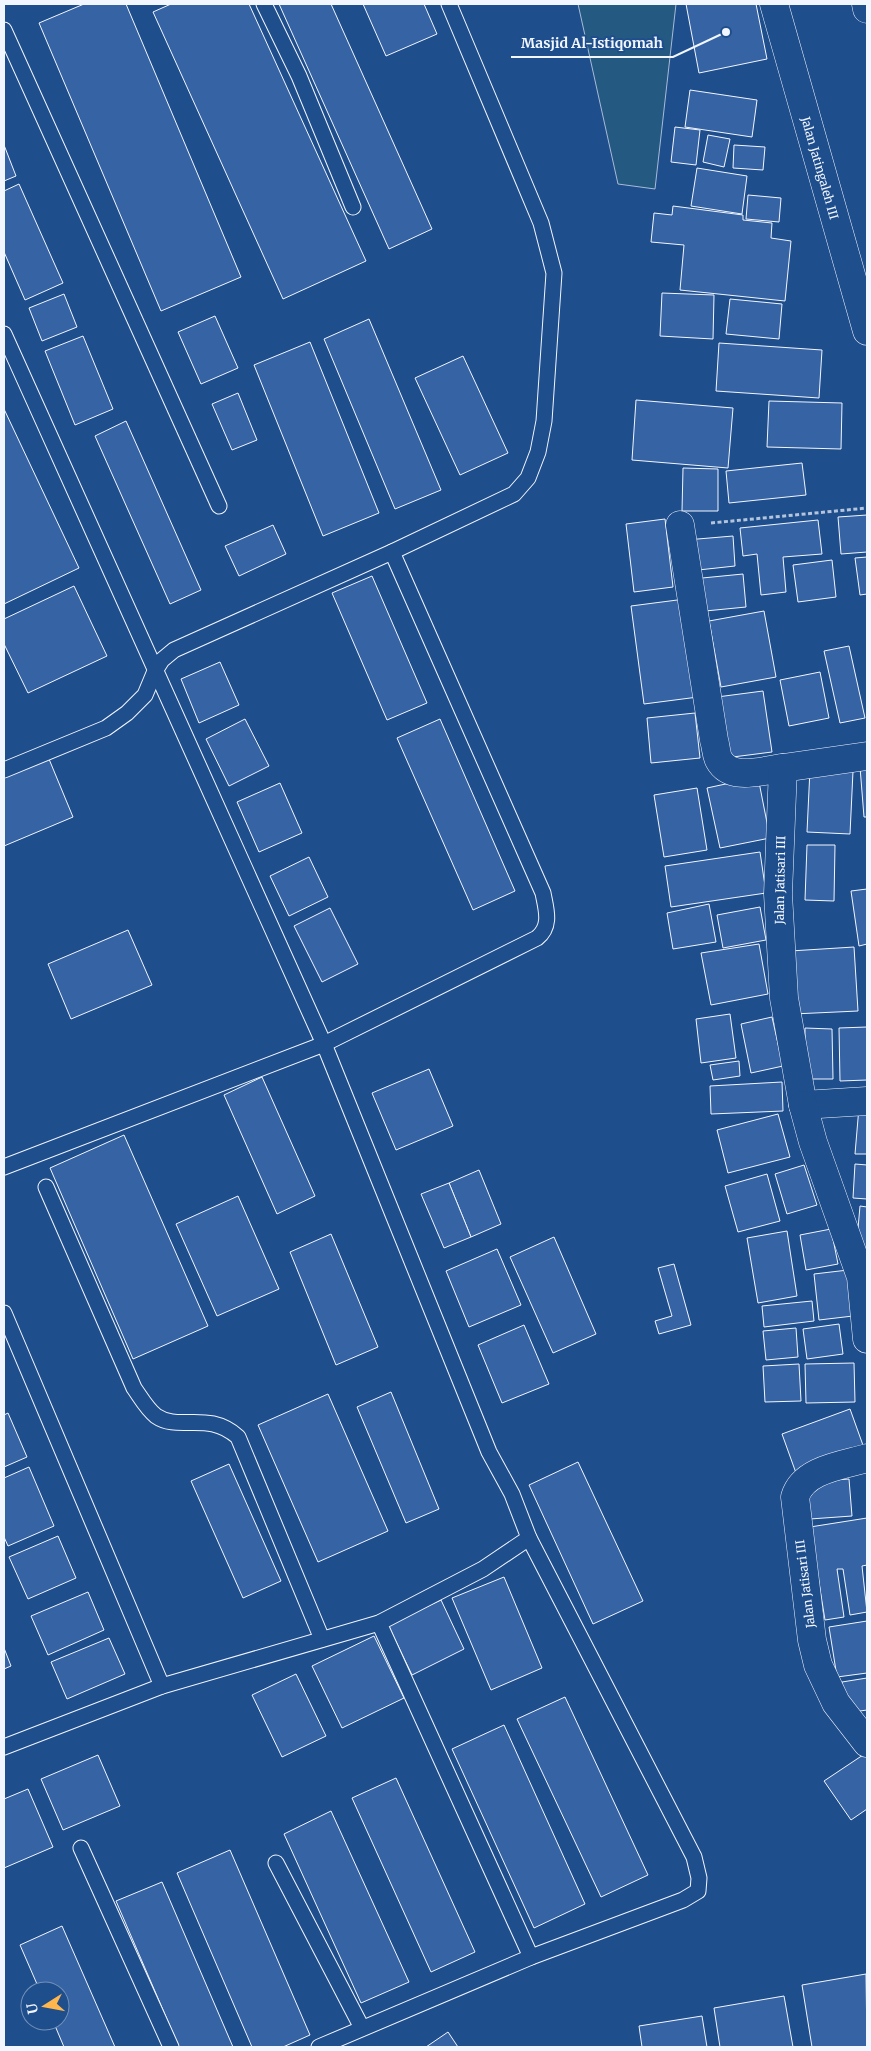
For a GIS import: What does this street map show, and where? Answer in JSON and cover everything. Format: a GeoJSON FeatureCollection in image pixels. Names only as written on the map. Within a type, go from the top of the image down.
{"type":"FeatureCollection","features":[{"type":"Feature","properties":{"kind":"main road","name":"Jalan Jatingaleh III"},"geometry":{"type":"LineString","coordinates":[[774,4],[867,331]]}},
{"type":"Feature","properties":{"kind":"main road"},"geometry":{"type":"LineString","coordinates":[[866,4],[867,9]]}},
{"type":"Feature","properties":{"kind":"main road"},"geometry":{"type":"LineString","coordinates":[[680,525],[714,740],[719,760],[734,772],[745,773],[867,756]]}},
{"type":"Feature","properties":{"kind":"main road","name":"Jalan Jatisari III"},"geometry":{"type":"LineString","coordinates":[[783,768],[778,904],[784,998],[803,1105],[813,1142],[861,1277],[867,1339]]}},
{"type":"Feature","properties":{"kind":"main road"},"geometry":{"type":"LineString","coordinates":[[803,1105],[867,1101]]}},
{"type":"Feature","properties":{"kind":"main road","name":"Jalan Jatisari III"},"geometry":{"type":"LineString","coordinates":[[867,1458],[823,1471],[809,1478],[798,1487],[795,1496],[812,1640],[818,1665],[836,1703],[867,1743]]}},
{"type":"Feature","properties":{"kind":"lane"},"geometry":{"type":"LineString","coordinates":[[264,4],[299,76],[353,207]]}},
{"type":"Feature","properties":{"kind":"lane"},"geometry":{"type":"LineString","coordinates":[[4,770],[106,728],[128,713],[145,695],[162,660],[174,650],[392,552],[514,494],[528,478],[538,452],[544,421],[554,273],[542,223],[449,4]]}},
{"type":"Feature","properties":{"kind":"lane"},"geometry":{"type":"LineString","coordinates":[[4,30],[219,506]]}},
{"type":"Feature","properties":{"kind":"lane"},"geometry":{"type":"LineString","coordinates":[[4,334],[324,1044],[488,1452],[512,1494],[529,1538],[694,1857],[699,1878],[698,1891],[683,1900],[531,1957],[319,2047]]}},
{"type":"Feature","properties":{"kind":"lane"},"geometry":{"type":"LineString","coordinates":[[4,1167],[324,1044],[537,938],[545,932],[548,917],[543,893],[392,552]]}},
{"type":"Feature","properties":{"kind":"lane"},"geometry":{"type":"LineString","coordinates":[[46,1187],[134,1388],[146,1405],[158,1417],[173,1421],[218,1424],[229,1429],[238,1437],[322,1639]]}},
{"type":"Feature","properties":{"kind":"lane"},"geometry":{"type":"LineString","coordinates":[[4,1313],[162,1686]]}},
{"type":"Feature","properties":{"kind":"lane"},"geometry":{"type":"LineString","coordinates":[[4,1747],[162,1686],[379,1623],[483,1569],[529,1538]]}},
{"type":"Feature","properties":{"kind":"lane"},"geometry":{"type":"LineString","coordinates":[[379,1623],[531,1957]]}},
{"type":"Feature","properties":{"kind":"lane"},"geometry":{"type":"LineString","coordinates":[[81,1848],[171,2047]]}},
{"type":"Feature","properties":{"kind":"lane"},"geometry":{"type":"LineString","coordinates":[[276,1863],[362,2028]]}},
{"type":"Feature","properties":{"kind":"path"},"geometry":{"type":"LineString","coordinates":[[680,525],[867,508]]}},
{"type":"Feature","properties":{"kind":"shaded area"},"geometry":{"type":"Polygon","coordinates":[[[578,4],[676,4],[655,189],[618,184],[578,4]]]}},
{"type":"Feature","properties":{"kind":"building"},"geometry":{"type":"Polygon","coordinates":[[[84,4],[126,4],[241,277],[161,311],[39,23],[84,4]]]}},
{"type":"Feature","properties":{"kind":"building"},"geometry":{"type":"Polygon","coordinates":[[[171,4],[249,4],[366,261],[283,299],[153,12],[171,4]]]}},
{"type":"Feature","properties":{"kind":"building"},"geometry":{"type":"Polygon","coordinates":[[[279,4],[331,4],[432,229],[389,249],[279,4]]]}},
{"type":"Feature","properties":{"kind":"building"},"geometry":{"type":"Polygon","coordinates":[[[363,4],[424,4],[437,34],[386,56],[363,4]]]}},
{"type":"Feature","properties":{"kind":"building"},"geometry":{"type":"Polygon","coordinates":[[[686,4],[756,4],[767,59],[699,73],[686,4]]]}},
{"type":"Feature","properties":{"kind":"building"},"geometry":{"type":"Polygon","coordinates":[[[690,90],[757,100],[752,137],[685,127],[690,90]]]}},
{"type":"Feature","properties":{"kind":"building"},"geometry":{"type":"Polygon","coordinates":[[[675,127],[700,130],[696,165],[671,162],[675,127]]]}},
{"type":"Feature","properties":{"kind":"building"},"geometry":{"type":"Polygon","coordinates":[[[708,135],[730,139],[724,167],[703,162],[708,135]]]}},
{"type":"Feature","properties":{"kind":"building"},"geometry":{"type":"Polygon","coordinates":[[[4,145],[16,176],[4,181],[4,145]]]}},
{"type":"Feature","properties":{"kind":"building"},"geometry":{"type":"Polygon","coordinates":[[[734,145],[765,147],[763,170],[733,168],[734,145]]]}},
{"type":"Feature","properties":{"kind":"building"},"geometry":{"type":"Polygon","coordinates":[[[697,168],[747,176],[742,214],[691,206],[697,168]]]}},
{"type":"Feature","properties":{"kind":"building"},"geometry":{"type":"Polygon","coordinates":[[[19,184],[63,283],[25,300],[4,252],[4,191],[19,184]]]}},
{"type":"Feature","properties":{"kind":"building"},"geometry":{"type":"Polygon","coordinates":[[[748,195],[781,198],[779,222],[746,219],[748,195]]]}},
{"type":"Feature","properties":{"kind":"building"},"geometry":{"type":"Polygon","coordinates":[[[673,206],[743,215],[743,220],[772,223],[771,238],[791,241],[785,301],[680,290],[684,245],[651,242],[654,213],[672,215],[673,206]]]}},
{"type":"Feature","properties":{"kind":"building"},"geometry":{"type":"Polygon","coordinates":[[[662,293],[714,295],[713,339],[660,336],[662,293]]]}},
{"type":"Feature","properties":{"kind":"building"},"geometry":{"type":"Polygon","coordinates":[[[64,294],[77,327],[42,341],[29,308],[64,294]]]}},
{"type":"Feature","properties":{"kind":"building"},"geometry":{"type":"Polygon","coordinates":[[[730,299],[782,304],[779,339],[726,334],[730,299]]]}},
{"type":"Feature","properties":{"kind":"building"},"geometry":{"type":"Polygon","coordinates":[[[215,316],[238,368],[201,384],[178,332],[215,316]]]}},
{"type":"Feature","properties":{"kind":"building"},"geometry":{"type":"Polygon","coordinates":[[[369,319],[441,490],[395,509],[324,339],[369,319]]]}},
{"type":"Feature","properties":{"kind":"building"},"geometry":{"type":"Polygon","coordinates":[[[83,336],[113,409],[75,425],[45,351],[83,336]]]}},
{"type":"Feature","properties":{"kind":"building"},"geometry":{"type":"Polygon","coordinates":[[[310,342],[379,513],[323,536],[254,365],[310,342]]]}},
{"type":"Feature","properties":{"kind":"building"},"geometry":{"type":"Polygon","coordinates":[[[719,343],[822,350],[819,398],[716,391],[719,343]]]}},
{"type":"Feature","properties":{"kind":"building"},"geometry":{"type":"Polygon","coordinates":[[[463,356],[508,453],[460,475],[415,378],[463,356]]]}},
{"type":"Feature","properties":{"kind":"building"},"geometry":{"type":"Polygon","coordinates":[[[238,393],[257,440],[232,450],[212,404],[238,393]]]}},
{"type":"Feature","properties":{"kind":"building"},"geometry":{"type":"Polygon","coordinates":[[[636,400],[733,408],[728,468],[632,460],[636,400]]]}},
{"type":"Feature","properties":{"kind":"building"},"geometry":{"type":"Polygon","coordinates":[[[769,401],[842,403],[841,449],[767,447],[769,401]]]}},
{"type":"Feature","properties":{"kind":"building"},"geometry":{"type":"Polygon","coordinates":[[[4,409],[79,568],[4,604],[4,409]]]}},
{"type":"Feature","properties":{"kind":"building"},"geometry":{"type":"Polygon","coordinates":[[[126,421],[201,590],[170,604],[95,436],[126,421]]]}},
{"type":"Feature","properties":{"kind":"building"},"geometry":{"type":"Polygon","coordinates":[[[802,463],[806,495],[729,503],[726,471],[802,463]]]}},
{"type":"Feature","properties":{"kind":"building"},"geometry":{"type":"Polygon","coordinates":[[[683,468],[718,469],[718,511],[682,511],[683,468]]]}},
{"type":"Feature","properties":{"kind":"building"},"geometry":{"type":"Polygon","coordinates":[[[867,515],[867,552],[841,554],[838,517],[867,515]]]}},
{"type":"Feature","properties":{"kind":"building"},"geometry":{"type":"Polygon","coordinates":[[[665,519],[673,587],[634,592],[626,524],[665,519]]]}},
{"type":"Feature","properties":{"kind":"building"},"geometry":{"type":"Polygon","coordinates":[[[818,520],[822,554],[783,557],[786,592],[761,595],[757,554],[743,556],[740,528],[818,520]]]}},
{"type":"Feature","properties":{"kind":"building"},"geometry":{"type":"Polygon","coordinates":[[[273,525],[286,554],[239,576],[225,546],[273,525]]]}},
{"type":"Feature","properties":{"kind":"building"},"geometry":{"type":"Polygon","coordinates":[[[733,536],[735,566],[689,571],[686,540],[733,536]]]}},
{"type":"Feature","properties":{"kind":"building"},"geometry":{"type":"Polygon","coordinates":[[[867,557],[867,594],[860,595],[855,558],[867,557]]]}},
{"type":"Feature","properties":{"kind":"building"},"geometry":{"type":"Polygon","coordinates":[[[832,560],[836,597],[798,602],[793,565],[832,560]]]}},
{"type":"Feature","properties":{"kind":"building"},"geometry":{"type":"Polygon","coordinates":[[[743,574],[746,607],[695,612],[692,579],[743,574]]]}},
{"type":"Feature","properties":{"kind":"building"},"geometry":{"type":"Polygon","coordinates":[[[372,576],[427,703],[387,720],[332,593],[372,576]]]}},
{"type":"Feature","properties":{"kind":"building"},"geometry":{"type":"Polygon","coordinates":[[[74,586],[107,656],[28,693],[4,644],[4,619],[74,586]]]}},
{"type":"Feature","properties":{"kind":"building"},"geometry":{"type":"Polygon","coordinates":[[[685,599],[698,697],[644,704],[631,606],[685,599]]]}},
{"type":"Feature","properties":{"kind":"building"},"geometry":{"type":"Polygon","coordinates":[[[764,611],[776,677],[721,687],[709,621],[764,611]]]}},
{"type":"Feature","properties":{"kind":"building"},"geometry":{"type":"Polygon","coordinates":[[[849,646],[865,718],[840,723],[824,651],[849,646]]]}},
{"type":"Feature","properties":{"kind":"building"},"geometry":{"type":"Polygon","coordinates":[[[220,662],[239,705],[199,723],[181,679],[220,662]]]}},
{"type":"Feature","properties":{"kind":"building"},"geometry":{"type":"Polygon","coordinates":[[[820,672],[829,718],[789,726],[780,680],[820,672]]]}},
{"type":"Feature","properties":{"kind":"building"},"geometry":{"type":"Polygon","coordinates":[[[763,691],[772,752],[725,758],[717,697],[763,691]]]}},
{"type":"Feature","properties":{"kind":"building"},"geometry":{"type":"Polygon","coordinates":[[[695,713],[700,758],[651,763],[647,718],[695,713]]]}},
{"type":"Feature","properties":{"kind":"building"},"geometry":{"type":"Polygon","coordinates":[[[245,719],[269,766],[229,786],[206,739],[245,719]]]}},
{"type":"Feature","properties":{"kind":"building"},"geometry":{"type":"Polygon","coordinates":[[[440,719],[515,891],[473,910],[397,738],[440,719]]]}},
{"type":"Feature","properties":{"kind":"building"},"geometry":{"type":"Polygon","coordinates":[[[49,759],[73,817],[4,846],[4,778],[49,759]]]}},
{"type":"Feature","properties":{"kind":"building"},"geometry":{"type":"Polygon","coordinates":[[[860,767],[867,767],[867,817],[864,817],[860,767]]]}},
{"type":"Feature","properties":{"kind":"building"},"geometry":{"type":"Polygon","coordinates":[[[810,769],[853,771],[850,834],[807,832],[810,769]]]}},
{"type":"Feature","properties":{"kind":"building"},"geometry":{"type":"Polygon","coordinates":[[[758,777],[770,838],[720,848],[707,788],[758,777]]]}},
{"type":"Feature","properties":{"kind":"building"},"geometry":{"type":"Polygon","coordinates":[[[280,783],[302,833],[259,852],[237,802],[280,783]]]}},
{"type":"Feature","properties":{"kind":"building"},"geometry":{"type":"Polygon","coordinates":[[[697,788],[707,850],[664,857],[654,795],[697,788]]]}},
{"type":"Feature","properties":{"kind":"building"},"geometry":{"type":"Polygon","coordinates":[[[807,845],[835,845],[834,901],[805,900],[807,845]]]}},
{"type":"Feature","properties":{"kind":"building"},"geometry":{"type":"Polygon","coordinates":[[[760,852],[766,893],[671,907],[665,866],[760,852]]]}},
{"type":"Feature","properties":{"kind":"building"},"geometry":{"type":"Polygon","coordinates":[[[309,857],[328,897],[289,916],[270,876],[309,857]]]}},
{"type":"Feature","properties":{"kind":"building"},"geometry":{"type":"Polygon","coordinates":[[[867,889],[867,944],[859,946],[851,891],[867,889]]]}},
{"type":"Feature","properties":{"kind":"building"},"geometry":{"type":"Polygon","coordinates":[[[709,904],[716,942],[673,949],[667,913],[709,904]]]}},
{"type":"Feature","properties":{"kind":"building"},"geometry":{"type":"Polygon","coordinates":[[[760,907],[766,940],[723,948],[717,915],[760,907]]]}},
{"type":"Feature","properties":{"kind":"building"},"geometry":{"type":"Polygon","coordinates":[[[330,908],[358,964],[322,982],[294,926],[330,908]]]}},
{"type":"Feature","properties":{"kind":"building"},"geometry":{"type":"Polygon","coordinates":[[[128,930],[152,985],[71,1019],[48,964],[128,930]]]}},
{"type":"Feature","properties":{"kind":"building"},"geometry":{"type":"Polygon","coordinates":[[[759,944],[768,994],[711,1005],[701,953],[759,944]]]}},
{"type":"Feature","properties":{"kind":"building"},"geometry":{"type":"Polygon","coordinates":[[[854,947],[858,1011],[793,1014],[790,951],[854,947]]]}},
{"type":"Feature","properties":{"kind":"building"},"geometry":{"type":"Polygon","coordinates":[[[730,1014],[736,1058],[701,1063],[696,1019],[730,1014]]]}},
{"type":"Feature","properties":{"kind":"building"},"geometry":{"type":"Polygon","coordinates":[[[772,1017],[783,1066],[751,1073],[741,1024],[772,1017]]]}},
{"type":"Feature","properties":{"kind":"building"},"geometry":{"type":"Polygon","coordinates":[[[867,1027],[867,1080],[840,1081],[839,1028],[867,1027]]]}},
{"type":"Feature","properties":{"kind":"building"},"geometry":{"type":"Polygon","coordinates":[[[805,1028],[832,1029],[833,1079],[805,1079],[805,1028]]]}},
{"type":"Feature","properties":{"kind":"building"},"geometry":{"type":"Polygon","coordinates":[[[739,1061],[740,1076],[713,1080],[710,1065],[739,1061]]]}},
{"type":"Feature","properties":{"kind":"building"},"geometry":{"type":"Polygon","coordinates":[[[429,1069],[453,1126],[396,1150],[372,1093],[429,1069]]]}},
{"type":"Feature","properties":{"kind":"building"},"geometry":{"type":"Polygon","coordinates":[[[262,1077],[315,1196],[277,1214],[224,1095],[262,1077]]]}},
{"type":"Feature","properties":{"kind":"building"},"geometry":{"type":"Polygon","coordinates":[[[782,1082],[783,1111],[711,1114],[710,1086],[782,1082]]]}},
{"type":"Feature","properties":{"kind":"building"},"geometry":{"type":"Polygon","coordinates":[[[859,1107],[867,1108],[867,1154],[855,1154],[859,1107]]]}},
{"type":"Feature","properties":{"kind":"building"},"geometry":{"type":"Polygon","coordinates":[[[778,1114],[790,1157],[728,1173],[717,1130],[778,1114]]]}},
{"type":"Feature","properties":{"kind":"building"},"geometry":{"type":"Polygon","coordinates":[[[124,1135],[208,1326],[133,1359],[50,1168],[124,1135]]]}},
{"type":"Feature","properties":{"kind":"building"},"geometry":{"type":"Polygon","coordinates":[[[855,1164],[867,1165],[867,1199],[853,1198],[855,1164]]]}},
{"type":"Feature","properties":{"kind":"building"},"geometry":{"type":"Polygon","coordinates":[[[804,1165],[817,1205],[787,1214],[775,1174],[804,1165]]]}},
{"type":"Feature","properties":{"kind":"building"},"geometry":{"type":"Polygon","coordinates":[[[479,1170],[501,1224],[471,1237],[449,1183],[479,1170]]]}},
{"type":"Feature","properties":{"kind":"building"},"geometry":{"type":"Polygon","coordinates":[[[767,1174],[780,1221],[738,1232],[725,1186],[767,1174]]]}},
{"type":"Feature","properties":{"kind":"building"},"geometry":{"type":"Polygon","coordinates":[[[449,1183],[471,1237],[444,1248],[421,1194],[449,1183]]]}},
{"type":"Feature","properties":{"kind":"building"},"geometry":{"type":"Polygon","coordinates":[[[238,1196],[279,1289],[217,1316],[176,1224],[238,1196]]]}},
{"type":"Feature","properties":{"kind":"building"},"geometry":{"type":"Polygon","coordinates":[[[860,1206],[867,1207],[867,1251],[856,1251],[860,1206]]]}},
{"type":"Feature","properties":{"kind":"building"},"geometry":{"type":"Polygon","coordinates":[[[831,1229],[838,1264],[806,1270],[800,1235],[831,1229]]]}},
{"type":"Feature","properties":{"kind":"building"},"geometry":{"type":"Polygon","coordinates":[[[787,1231],[797,1296],[758,1303],[747,1238],[787,1231]]]}},
{"type":"Feature","properties":{"kind":"building"},"geometry":{"type":"Polygon","coordinates":[[[331,1234],[378,1347],[336,1365],[290,1252],[331,1234]]]}},
{"type":"Feature","properties":{"kind":"building"},"geometry":{"type":"Polygon","coordinates":[[[554,1237],[596,1334],[553,1353],[510,1257],[554,1237]]]}},
{"type":"Feature","properties":{"kind":"building"},"geometry":{"type":"Polygon","coordinates":[[[497,1249],[521,1305],[469,1327],[446,1271],[497,1249]]]}},
{"type":"Feature","properties":{"kind":"building"},"geometry":{"type":"Polygon","coordinates":[[[674,1264],[691,1325],[659,1334],[655,1321],[672,1316],[658,1268],[674,1264]]]}},
{"type":"Feature","properties":{"kind":"building"},"geometry":{"type":"Polygon","coordinates":[[[848,1270],[853,1316],[819,1320],[814,1274],[848,1270]]]}},
{"type":"Feature","properties":{"kind":"building"},"geometry":{"type":"Polygon","coordinates":[[[812,1301],[814,1321],[764,1327],[762,1306],[812,1301]]]}},
{"type":"Feature","properties":{"kind":"building"},"geometry":{"type":"Polygon","coordinates":[[[839,1324],[843,1354],[807,1359],[803,1329],[839,1324]]]}},
{"type":"Feature","properties":{"kind":"building"},"geometry":{"type":"Polygon","coordinates":[[[524,1325],[549,1384],[502,1403],[478,1345],[524,1325]]]}},
{"type":"Feature","properties":{"kind":"building"},"geometry":{"type":"Polygon","coordinates":[[[796,1328],[798,1357],[766,1360],[763,1331],[796,1328]]]}},
{"type":"Feature","properties":{"kind":"building"},"geometry":{"type":"Polygon","coordinates":[[[854,1363],[855,1402],[806,1403],[805,1364],[854,1363]]]}},
{"type":"Feature","properties":{"kind":"building"},"geometry":{"type":"Polygon","coordinates":[[[799,1364],[801,1401],[765,1402],[763,1366],[799,1364]]]}},
{"type":"Feature","properties":{"kind":"building"},"geometry":{"type":"Polygon","coordinates":[[[391,1392],[439,1509],[406,1523],[357,1407],[391,1392]]]}},
{"type":"Feature","properties":{"kind":"building"},"geometry":{"type":"Polygon","coordinates":[[[328,1394],[388,1531],[318,1562],[258,1425],[328,1394]]]}},
{"type":"Feature","properties":{"kind":"building"},"geometry":{"type":"Polygon","coordinates":[[[850,1409],[864,1448],[796,1473],[782,1434],[850,1409]]]}},
{"type":"Feature","properties":{"kind":"building"},"geometry":{"type":"Polygon","coordinates":[[[8,1413],[27,1457],[4,1467],[4,1415],[8,1413]]]}},
{"type":"Feature","properties":{"kind":"building"},"geometry":{"type":"Polygon","coordinates":[[[578,1462],[643,1601],[593,1624],[529,1485],[578,1462]]]}},
{"type":"Feature","properties":{"kind":"building"},"geometry":{"type":"Polygon","coordinates":[[[229,1464],[281,1581],[243,1598],[191,1481],[229,1464]]]}},
{"type":"Feature","properties":{"kind":"building"},"geometry":{"type":"Polygon","coordinates":[[[29,1467],[54,1526],[8,1546],[4,1537],[4,1478],[29,1467]]]}},
{"type":"Feature","properties":{"kind":"building"},"geometry":{"type":"Polygon","coordinates":[[[849,1479],[852,1516],[810,1519],[807,1482],[849,1479]]]}},
{"type":"Feature","properties":{"kind":"building"},"geometry":{"type":"Polygon","coordinates":[[[867,1518],[867,1565],[862,1566],[867,1612],[850,1615],[843,1569],[837,1569],[844,1617],[825,1620],[810,1527],[867,1518]]]}},
{"type":"Feature","properties":{"kind":"building"},"geometry":{"type":"Polygon","coordinates":[[[58,1536],[76,1578],[28,1599],[9,1557],[58,1536]]]}},
{"type":"Feature","properties":{"kind":"building"},"geometry":{"type":"Polygon","coordinates":[[[504,1577],[542,1668],[491,1690],[452,1598],[504,1577]]]}},
{"type":"Feature","properties":{"kind":"building"},"geometry":{"type":"Polygon","coordinates":[[[88,1592],[104,1630],[48,1655],[31,1616],[88,1592]]]}},
{"type":"Feature","properties":{"kind":"building"},"geometry":{"type":"Polygon","coordinates":[[[441,1600],[464,1649],[412,1675],[388,1625],[441,1600]]]}},
{"type":"Feature","properties":{"kind":"building"},"geometry":{"type":"Polygon","coordinates":[[[867,1621],[867,1673],[837,1677],[829,1627],[867,1621]]]}},
{"type":"Feature","properties":{"kind":"building"},"geometry":{"type":"Polygon","coordinates":[[[374,1636],[404,1698],[342,1728],[312,1666],[374,1636]]]}},
{"type":"Feature","properties":{"kind":"building"},"geometry":{"type":"Polygon","coordinates":[[[109,1638],[125,1674],[67,1699],[51,1662],[109,1638]]]}},
{"type":"Feature","properties":{"kind":"building"},"geometry":{"type":"Polygon","coordinates":[[[4,1648],[11,1666],[4,1669],[4,1648]]]}},
{"type":"Feature","properties":{"kind":"building"},"geometry":{"type":"Polygon","coordinates":[[[296,1674],[326,1736],[282,1757],[252,1695],[296,1674]]]}},
{"type":"Feature","properties":{"kind":"building"},"geometry":{"type":"Polygon","coordinates":[[[867,1678],[867,1710],[846,1713],[842,1682],[867,1678]]]}},
{"type":"Feature","properties":{"kind":"building"},"geometry":{"type":"Polygon","coordinates":[[[565,1697],[648,1875],[601,1897],[517,1719],[565,1697]]]}},
{"type":"Feature","properties":{"kind":"building"},"geometry":{"type":"Polygon","coordinates":[[[504,1725],[585,1904],[534,1928],[452,1749],[504,1725]]]}},
{"type":"Feature","properties":{"kind":"building"},"geometry":{"type":"Polygon","coordinates":[[[866,1753],[867,1809],[851,1820],[824,1781],[866,1753]]]}},
{"type":"Feature","properties":{"kind":"building"},"geometry":{"type":"Polygon","coordinates":[[[98,1755],[120,1806],[63,1830],[41,1779],[98,1755]]]}},
{"type":"Feature","properties":{"kind":"building"},"geometry":{"type":"Polygon","coordinates":[[[396,1778],[475,1952],[431,1972],[352,1798],[396,1778]]]}},
{"type":"Feature","properties":{"kind":"building"},"geometry":{"type":"Polygon","coordinates":[[[28,1789],[53,1847],[4,1868],[4,1799],[28,1789]]]}},
{"type":"Feature","properties":{"kind":"building"},"geometry":{"type":"Polygon","coordinates":[[[331,1811],[409,1982],[361,2003],[284,1834],[331,1811]]]}},
{"type":"Feature","properties":{"kind":"building"},"geometry":{"type":"Polygon","coordinates":[[[230,1850],[310,2035],[283,2047],[252,2047],[177,1873],[230,1850]]]}},
{"type":"Feature","properties":{"kind":"building"},"geometry":{"type":"Polygon","coordinates":[[[162,1882],[233,2047],[179,2047],[116,1901],[162,1882]]]}},
{"type":"Feature","properties":{"kind":"building"},"geometry":{"type":"Polygon","coordinates":[[[62,1926],[115,2047],[64,2047],[57,2031],[70,2031],[70,1981],[36,1981],[20,1945],[62,1926]]]}},
{"type":"Feature","properties":{"kind":"building"},"geometry":{"type":"Polygon","coordinates":[[[866,1974],[867,2047],[812,2047],[802,1985],[866,1974]]]}},
{"type":"Feature","properties":{"kind":"building"},"geometry":{"type":"Polygon","coordinates":[[[784,1996],[793,2047],[720,2047],[714,2008],[784,1996]]]}},
{"type":"Feature","properties":{"kind":"building"},"geometry":{"type":"Polygon","coordinates":[[[702,2016],[707,2047],[642,2047],[639,2026],[702,2016]]]}},
{"type":"Feature","properties":{"kind":"building"},"geometry":{"type":"Polygon","coordinates":[[[448,2032],[458,2047],[426,2047],[448,2032]]]}},
{"type":"Feature","properties":{"kind":"place","name":"Masjid Al-Istiqomah"},"geometry":{"type":"Point","coordinates":[726,32]}}]}
